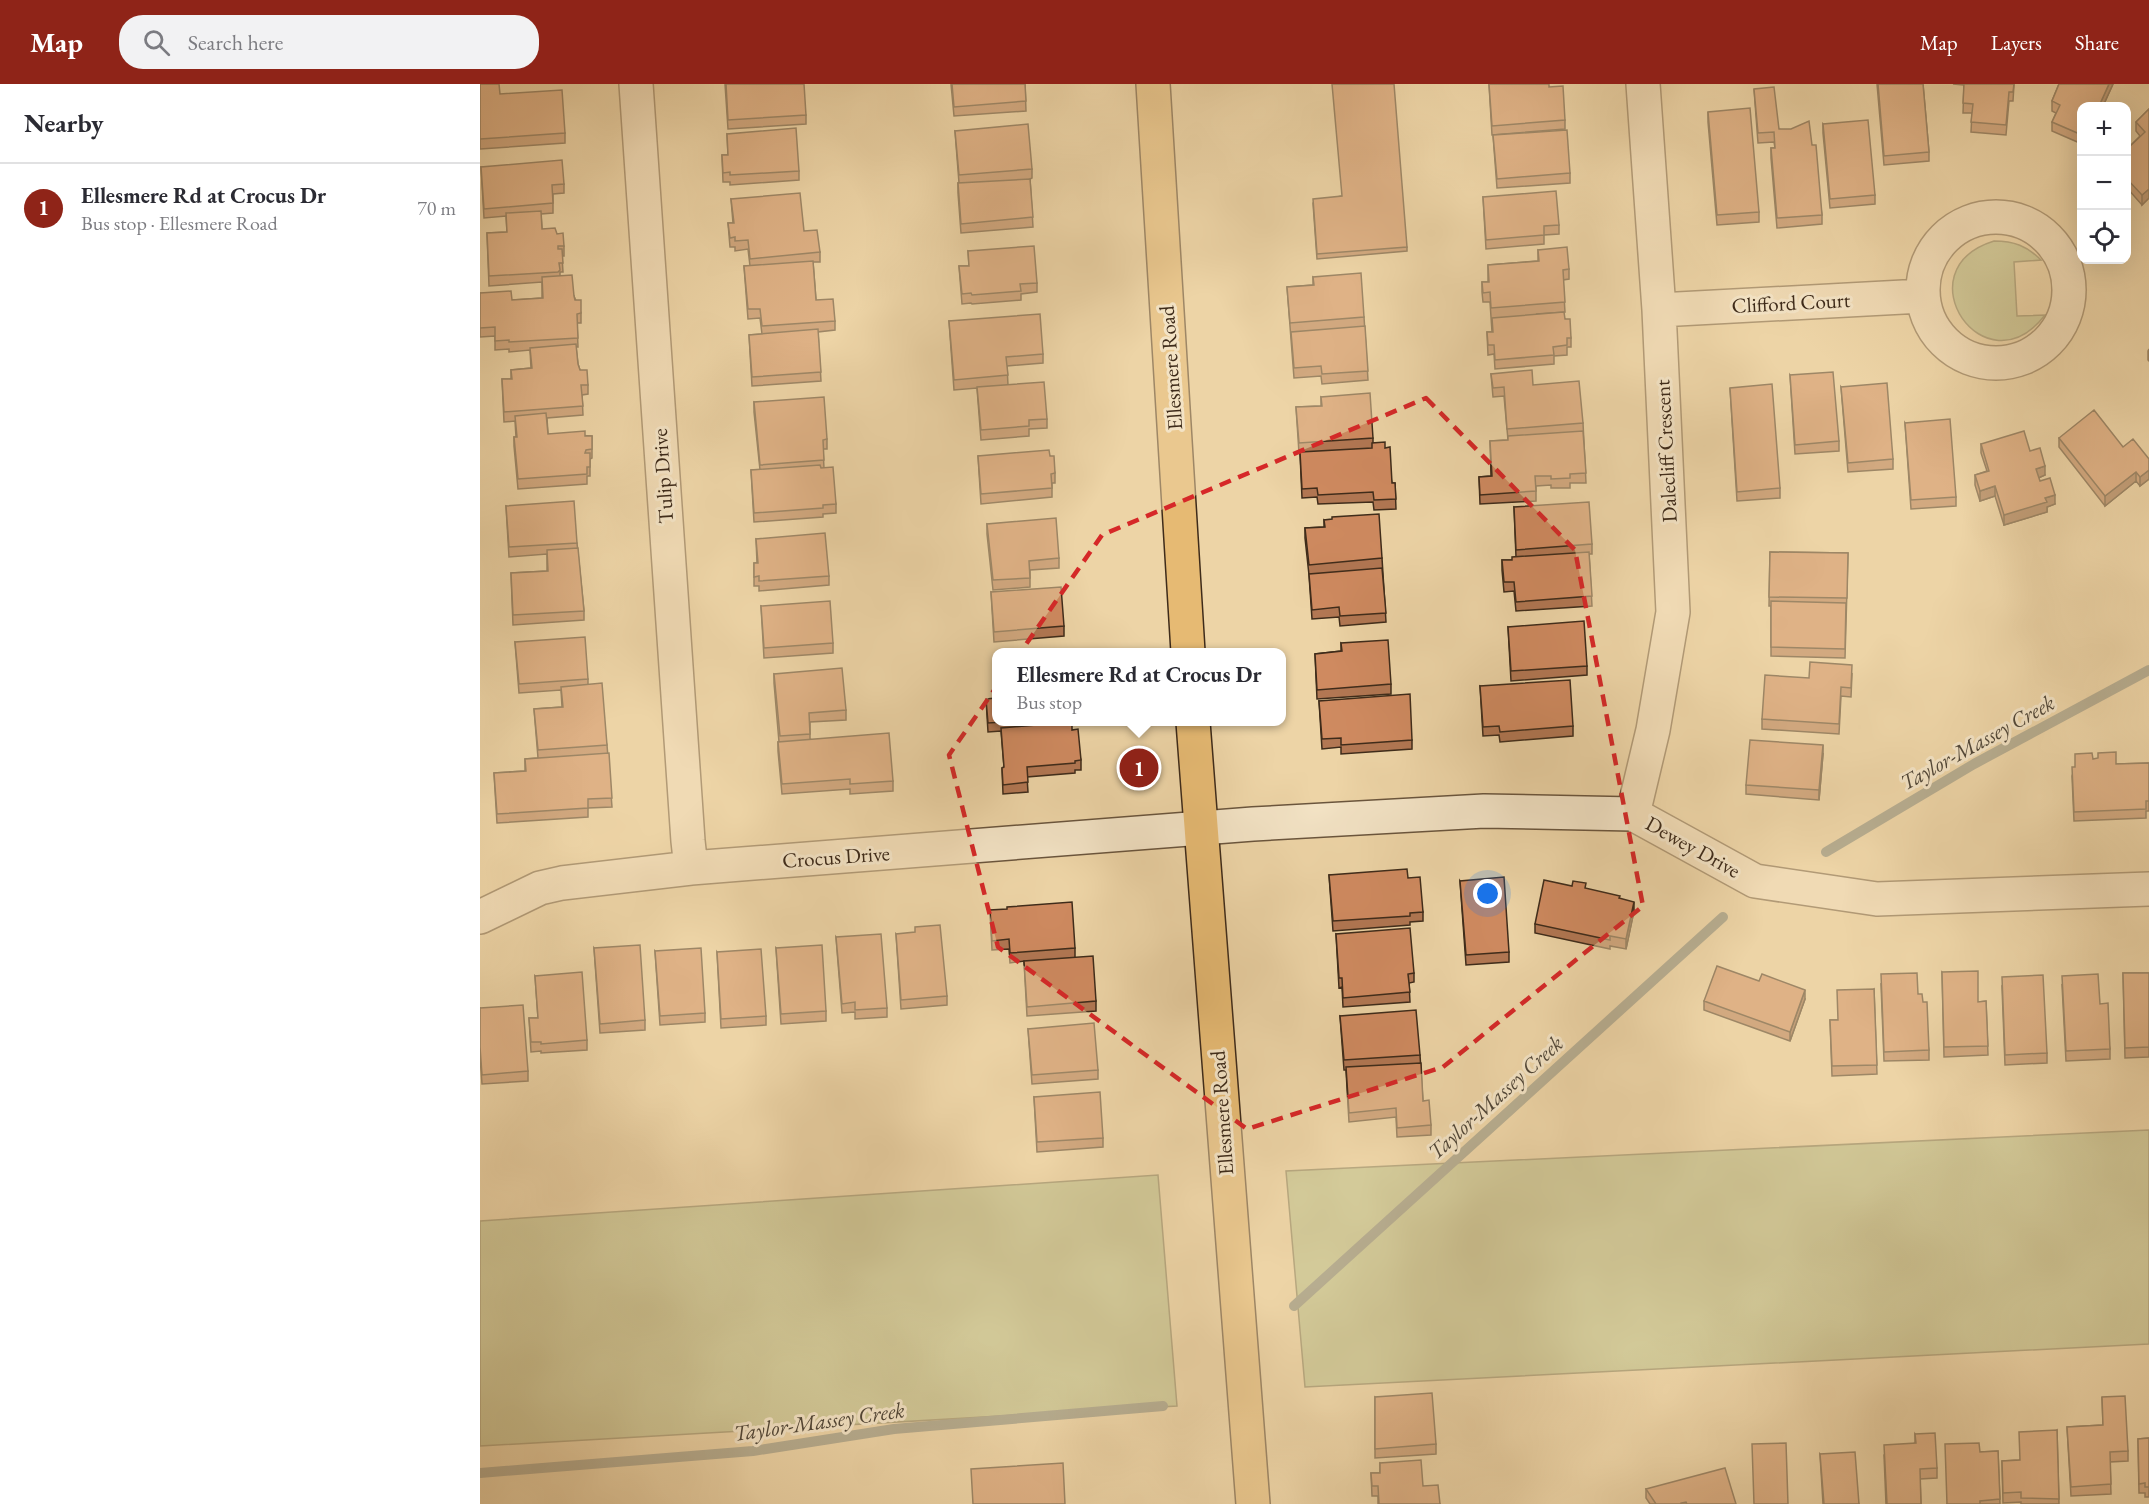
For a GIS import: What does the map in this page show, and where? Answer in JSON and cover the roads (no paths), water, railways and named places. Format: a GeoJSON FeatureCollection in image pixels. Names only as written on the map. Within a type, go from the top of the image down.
{"type":"FeatureCollection","features":[{"type":"Feature","properties":{"kind":"main road","name":"Ellesmere Road"},"geometry":{"type":"LineString","coordinates":[[1153,84],[1188,648]]}},
{"type":"Feature","properties":{"kind":"main road","name":"Ellesmere Road"},"geometry":{"type":"LineString","coordinates":[[1193,726],[1253,1504]]}},
{"type":"Feature","properties":{"kind":"street","name":"Tulip Drive"},"geometry":{"type":"LineString","coordinates":[[636,84],[687,832],[692,868]]}},
{"type":"Feature","properties":{"kind":"street","name":"Dalecliff Crescent"},"geometry":{"type":"LineString","coordinates":[[1633,814],[1653,730],[1673,612],[1659,309],[1643,84]]}},
{"type":"Feature","properties":{"kind":"street"},"geometry":{"type":"LineString","coordinates":[[2002,217],[2027,223],[2047,237],[2062,258],[2069,282],[2068,308],[2057,331],[2042,348],[2022,359],[2000,364],[1977,362],[1956,353],[1939,338],[1927,318],[1922,296],[1925,270],[1936,247],[1954,230],[1977,219],[2002,217]]}},
{"type":"Feature","properties":{"kind":"street","name":"Clifford Court"},"geometry":{"type":"LineString","coordinates":[[1659,309],[1922,296]]}},
{"type":"Feature","properties":{"kind":"street","name":"Dewey Drive"},"geometry":{"type":"LineString","coordinates":[[1200,830],[1253,824],[1484,811],[1633,814],[1755,881],[1877,899],[2149,889]]}},
{"type":"Feature","properties":{"kind":"street","name":"Crocus Drive"},"geometry":{"type":"LineString","coordinates":[[480,917],[540,888],[562,883],[692,868],[1200,830]]}},
{"type":"Feature","properties":{"kind":"waterway","name":"Taylor-Massey Creek"},"geometry":{"type":"LineString","coordinates":[[1826,852],[1974,764],[2149,670]]}},
{"type":"Feature","properties":{"kind":"waterway","name":"Taylor-Massey Creek"},"geometry":{"type":"LineString","coordinates":[[1294,1306],[1723,917]]}},
{"type":"Feature","properties":{"kind":"waterway","name":"Taylor-Massey Creek"},"geometry":{"type":"LineString","coordinates":[[480,1473],[753,1451],[894,1429],[1163,1406]]}},
{"type":"Feature","properties":{"kind":"place","name":"Ellesmere Rd at Crocus Dr"},"geometry":{"type":"Point","coordinates":[1139,768]}}]}
